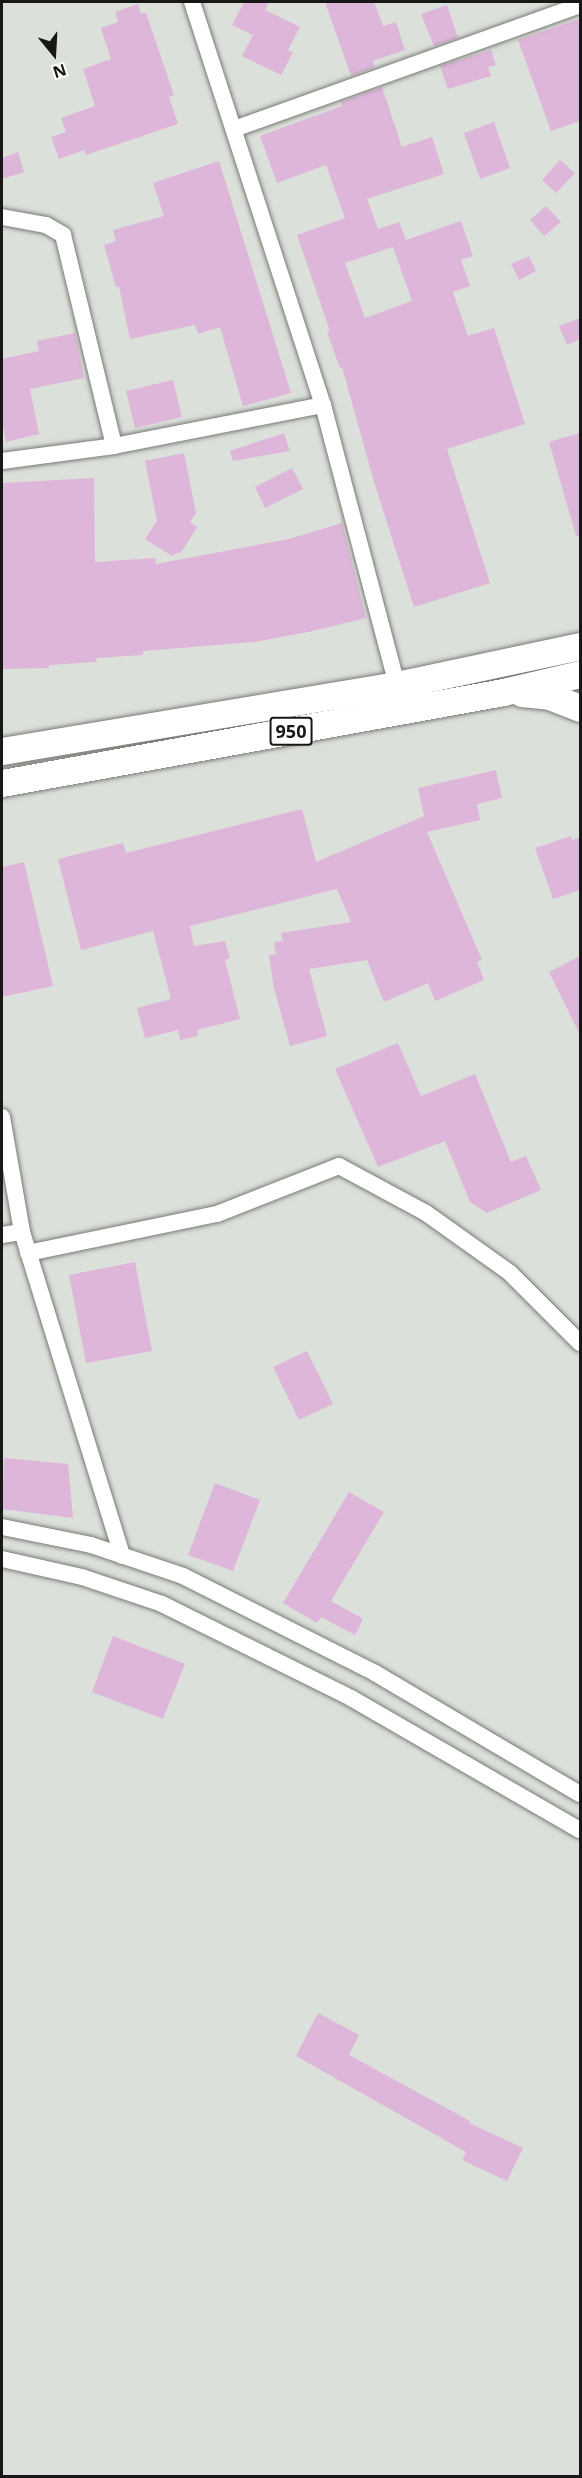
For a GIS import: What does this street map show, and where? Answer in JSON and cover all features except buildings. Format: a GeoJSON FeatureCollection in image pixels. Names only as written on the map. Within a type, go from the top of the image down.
{"type":"FeatureCollection","features":[{"type":"Feature","properties":{"kind":"main road","name":"950"},"geometry":{"type":"LineString","coordinates":[[2,751],[397,685],[580,646]]}},
{"type":"Feature","properties":{"kind":"main road","name":"950"},"geometry":{"type":"LineString","coordinates":[[2,783],[503,692],[580,674]]}},
{"type":"Feature","properties":{"kind":"main road"},"geometry":{"type":"LineString","coordinates":[[503,692],[549,696],[580,708]]}},
{"type":"Feature","properties":{"kind":"street"},"geometry":{"type":"LineString","coordinates":[[192,2],[322,405],[397,685]]}},
{"type":"Feature","properties":{"kind":"street"},"geometry":{"type":"LineString","coordinates":[[234,129],[580,5]]}},
{"type":"Feature","properties":{"kind":"street"},"geometry":{"type":"LineString","coordinates":[[2,217],[46,225],[63,236],[114,446]]}},
{"type":"Feature","properties":{"kind":"street"},"geometry":{"type":"LineString","coordinates":[[2,461],[114,446],[322,405]]}},
{"type":"Feature","properties":{"kind":"street"},"geometry":{"type":"LineString","coordinates":[[2,1117],[22,1232],[122,1556]]}},
{"type":"Feature","properties":{"kind":"street"},"geometry":{"type":"LineString","coordinates":[[28,1253],[217,1214],[339,1166],[426,1214],[510,1273],[580,1343]]}},
{"type":"Feature","properties":{"kind":"street"},"geometry":{"type":"LineString","coordinates":[[2,1235],[22,1232]]}},
{"type":"Feature","properties":{"kind":"street"},"geometry":{"type":"LineString","coordinates":[[2,1527],[91,1545],[183,1576],[375,1673],[580,1794]]}},
{"type":"Feature","properties":{"kind":"street"},"geometry":{"type":"LineString","coordinates":[[2,1559],[82,1577],[162,1604],[351,1698],[580,1830]]}}]}
